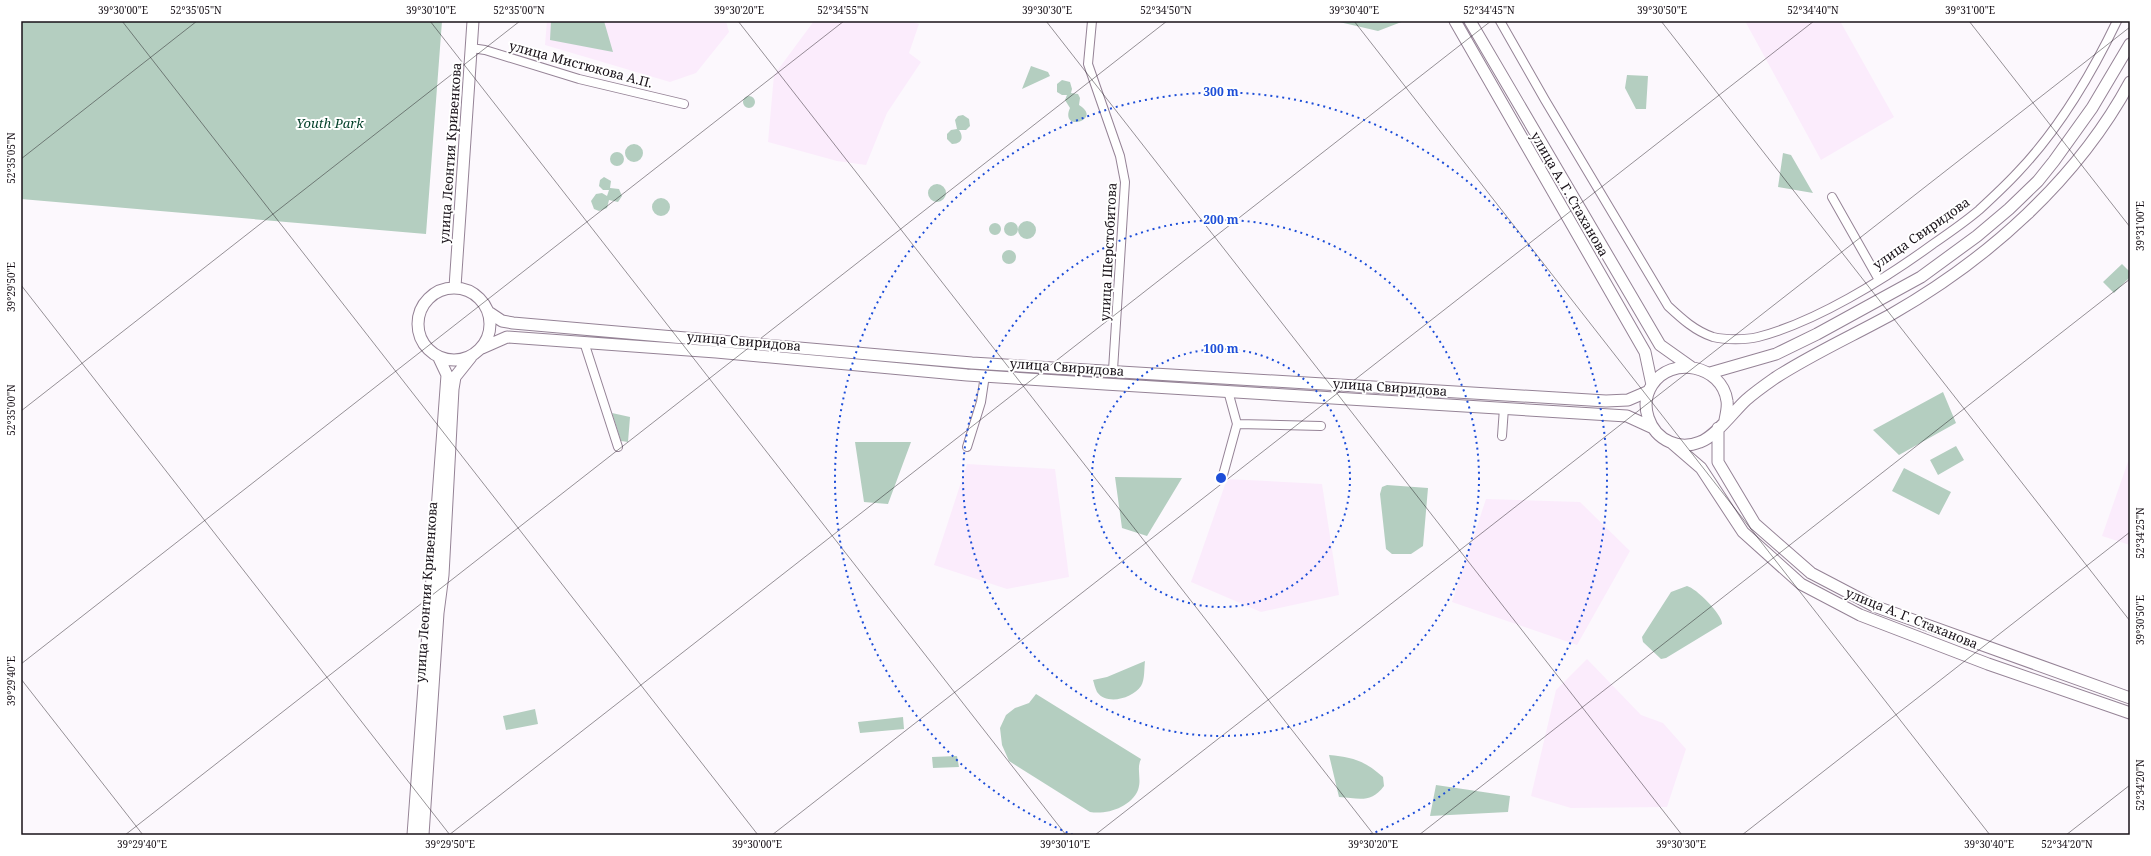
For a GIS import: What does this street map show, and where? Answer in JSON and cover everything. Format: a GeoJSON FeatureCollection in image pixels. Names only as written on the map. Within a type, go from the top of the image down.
{"type":"FeatureCollection","features":[{"type":"Feature","properties":{"kind":"street","name":"улица Леонтия Кривенкова"},"geometry":{"type":"LineString","coordinates":[[454,287],[473,21]]}},
{"type":"Feature","properties":{"kind":"street","name":"улица Шерстобитова"},"geometry":{"type":"LineString","coordinates":[[1092,21],[1088,64],[1120,156],[1125,182],[1113,370]]}},
{"type":"Feature","properties":{"kind":"street","name":"улица А. Г. Стаханова"},"geometry":{"type":"LineString","coordinates":[[1455,21],[1645,352],[1651,388]]}},
{"type":"Feature","properties":{"kind":"street","name":"улица А. Г. Стаханова"},"geometry":{"type":"LineString","coordinates":[[1470,21],[1660,345],[1691,367]]}},
{"type":"Feature","properties":{"kind":"street","name":"улица Свиридова"},"geometry":{"type":"LineString","coordinates":[[1500,21],[1544,100],[1668,306],[1692,327],[1714,337],[1756,338],[1793,325],[1879,280],[1920,254],[1979,210],[2018,172],[2054,129],[2084,84],[2117,21]]}},
{"type":"Feature","properties":{"kind":"street"},"geometry":{"type":"LineString","coordinates":[[1710,373],[1776,354],[1817,334],[1921,277],[1977,236],[2014,204],[2054,161],[2092,108],[2130,44]]}},
{"type":"Feature","properties":{"kind":"street","name":"улица Мистюкова А.П."},"geometry":{"type":"LineString","coordinates":[[471,48],[485,50],[579,79],[684,104]]}},
{"type":"Feature","properties":{"kind":"street"},"geometry":{"type":"LineString","coordinates":[[1721,424],[1728,402],[1722,386],[1710,373],[1691,367],[1675,368],[1665,373],[1651,388],[1646,409],[1651,427],[1660,437],[1672,443],[1688,446],[1702,442],[1721,424],[1748,398],[1776,378],[1915,300],[1956,272],[1996,241],[2030,212],[2066,174],[2105,123],[2130,82]]}},
{"type":"Feature","properties":{"kind":"street"},"geometry":{"type":"LineString","coordinates":[[1832,197],[1879,280]]}},
{"type":"Feature","properties":{"kind":"street"},"geometry":{"type":"LineString","coordinates":[[454,287],[474,293],[485,303],[490,313],[489,333],[482,348],[471,357],[450,361],[439,358],[429,351],[420,338],[417,325],[420,310],[430,297],[443,289],[454,287]]}},
{"type":"Feature","properties":{"kind":"street","name":"улица Свиридова"},"geometry":{"type":"LineString","coordinates":[[490,313],[502,321],[512,323],[972,363],[1113,370],[1606,401],[1628,400],[1651,388]]}},
{"type":"Feature","properties":{"kind":"street","name":"улица Свиридова"},"geometry":{"type":"LineString","coordinates":[[482,348],[506,337],[584,342],[985,376],[1627,416],[1651,427]]}},
{"type":"Feature","properties":{"kind":"street"},"geometry":{"type":"LineString","coordinates":[[584,342],[618,447]]}},
{"type":"Feature","properties":{"kind":"street","name":"улица Леонтия Кривенкова"},"geometry":{"type":"LineString","coordinates":[[423,835],[438,612],[443,575],[453,389],[456,377],[471,357]]}},
{"type":"Feature","properties":{"kind":"street","name":"улица Леонтия Кривенкова"},"geometry":{"type":"LineString","coordinates":[[413,835],[447,375],[439,358]]}},
{"type":"Feature","properties":{"kind":"street"},"geometry":{"type":"LineString","coordinates":[[967,447],[981,402],[985,376]]}},
{"type":"Feature","properties":{"kind":"street"},"geometry":{"type":"LineString","coordinates":[[1223,475],[1237,424],[1228,392]]}},
{"type":"Feature","properties":{"kind":"street"},"geometry":{"type":"LineString","coordinates":[[1502,436],[1504,408]]}},
{"type":"Feature","properties":{"kind":"street"},"geometry":{"type":"LineString","coordinates":[[1237,424],[1321,426]]}},
{"type":"Feature","properties":{"kind":"street","name":"улица А. Г. Стаханова"},"geometry":{"type":"LineString","coordinates":[[1721,424],[1718,462],[1755,524],[1811,573],[1874,606],[2130,698]]}},
{"type":"Feature","properties":{"kind":"street","name":"улица А. Г. Стаханова"},"geometry":{"type":"LineString","coordinates":[[1672,443],[1701,468],[1742,532],[1801,584],[1860,616],[1988,664],[2130,713]]}},
{"type":"Feature","properties":{"kind":"shaded area"},"geometry":{"type":"Polygon","coordinates":[[[547,21],[726,21],[729,32],[696,73],[670,82],[545,45],[547,21]]]}},
{"type":"Feature","properties":{"kind":"shaded area"},"geometry":{"type":"Polygon","coordinates":[[[814,21],[911,21],[919,24],[909,53],[921,62],[887,113],[866,165],[837,161],[768,142],[774,75],[814,21]]]}},
{"type":"Feature","properties":{"kind":"shaded area"},"geometry":{"type":"Polygon","coordinates":[[[1745,21],[1840,21],[1894,117],[1821,160],[1745,21]]]}},
{"type":"Feature","properties":{"kind":"shaded area"},"geometry":{"type":"Polygon","coordinates":[[[2130,456],[2130,545],[2102,536],[2130,456]]]}},
{"type":"Feature","properties":{"kind":"shaded area"},"geometry":{"type":"Polygon","coordinates":[[[967,464],[1055,469],[1069,577],[1007,589],[934,565],[967,464]]]}},
{"type":"Feature","properties":{"kind":"shaded area"},"geometry":{"type":"Polygon","coordinates":[[[1227,479],[1322,484],[1339,595],[1261,612],[1191,582],[1227,479]]]}},
{"type":"Feature","properties":{"kind":"shaded area"},"geometry":{"type":"Polygon","coordinates":[[[1486,499],[1580,502],[1630,551],[1577,645],[1452,602],[1486,499]]]}},
{"type":"Feature","properties":{"kind":"shaded area"},"geometry":{"type":"Polygon","coordinates":[[[1587,659],[1641,715],[1663,723],[1686,749],[1667,807],[1571,808],[1531,796],[1556,690],[1587,659]]]}},
{"type":"Feature","properties":{"kind":"green space","name":"Youth Park"},"geometry":{"type":"Polygon","coordinates":[[[21,21],[442,21],[426,234],[21,199],[21,21]]]}},
{"type":"Feature","properties":{"kind":"green space"},"geometry":{"type":"Polygon","coordinates":[[[551,21],[604,21],[613,52],[550,40],[551,21]]]}},
{"type":"Feature","properties":{"kind":"green space"},"geometry":{"type":"Polygon","coordinates":[[[1335,21],[1404,21],[1378,31],[1335,21]]]}},
{"type":"Feature","properties":{"kind":"green space"},"geometry":{"type":"Polygon","coordinates":[[[1031,66],[1048,72],[1050,76],[1022,89],[1031,66]]]}},
{"type":"Feature","properties":{"kind":"green space"},"geometry":{"type":"Polygon","coordinates":[[[1627,75],[1648,76],[1646,109],[1636,109],[1625,88],[1627,75]]]}},
{"type":"Feature","properties":{"kind":"green space"},"geometry":{"type":"Polygon","coordinates":[[[1062,80],[1070,82],[1072,89],[1071,93],[1078,94],[1080,98],[1079,105],[1085,110],[1087,115],[1080,122],[1070,120],[1068,116],[1070,108],[1065,100],[1067,95],[1062,95],[1057,92],[1057,84],[1062,80]]]}},
{"type":"Feature","properties":{"kind":"green space"},"geometry":{"type":"Polygon","coordinates":[[[751,96],[754,97],[754,107],[747,108],[744,107],[743,100],[744,97],[751,96]]]}},
{"type":"Feature","properties":{"kind":"green space"},"geometry":{"type":"Polygon","coordinates":[[[963,115],[969,119],[970,126],[966,130],[959,130],[962,138],[961,140],[958,143],[952,144],[947,139],[947,134],[951,130],[957,129],[955,120],[958,116],[963,115]]]}},
{"type":"Feature","properties":{"kind":"green space"},"geometry":{"type":"Polygon","coordinates":[[[634,144],[640,147],[643,153],[640,159],[634,162],[628,159],[625,153],[628,147],[634,144]]]}},
{"type":"Feature","properties":{"kind":"green space"},"geometry":{"type":"Polygon","coordinates":[[[614,152],[620,152],[624,156],[624,162],[620,166],[614,166],[610,162],[610,156],[614,152]]]}},
{"type":"Feature","properties":{"kind":"green space"},"geometry":{"type":"Polygon","coordinates":[[[1783,153],[1791,155],[1813,193],[1778,187],[1783,153]]]}},
{"type":"Feature","properties":{"kind":"green space"},"geometry":{"type":"Polygon","coordinates":[[[604,177],[611,181],[610,188],[619,189],[622,196],[618,202],[609,200],[607,208],[599,211],[594,209],[591,201],[596,194],[602,193],[607,196],[609,190],[603,190],[599,186],[600,180],[604,177]]]}},
{"type":"Feature","properties":{"kind":"green space"},"geometry":{"type":"Polygon","coordinates":[[[937,184],[943,187],[946,193],[943,199],[937,202],[931,199],[928,193],[931,187],[937,184]]]}},
{"type":"Feature","properties":{"kind":"green space"},"geometry":{"type":"Polygon","coordinates":[[[661,198],[667,201],[670,207],[667,213],[661,216],[655,213],[652,207],[655,201],[661,198]]]}},
{"type":"Feature","properties":{"kind":"green space"},"geometry":{"type":"Polygon","coordinates":[[[1027,221],[1033,224],[1036,230],[1033,236],[1027,239],[1021,236],[1018,230],[1021,224],[1027,221]]]}},
{"type":"Feature","properties":{"kind":"green space"},"geometry":{"type":"Polygon","coordinates":[[[1008,222],[1014,222],[1018,226],[1018,232],[1014,236],[1008,236],[1004,232],[1004,226],[1008,222]]]}},
{"type":"Feature","properties":{"kind":"green space"},"geometry":{"type":"Polygon","coordinates":[[[993,223],[997,223],[1001,229],[997,235],[993,235],[989,231],[989,227],[993,223]]]}},
{"type":"Feature","properties":{"kind":"green space"},"geometry":{"type":"Polygon","coordinates":[[[1009,250],[1014,252],[1016,257],[1014,262],[1009,264],[1004,262],[1002,257],[1004,252],[1009,250]]]}},
{"type":"Feature","properties":{"kind":"green space"},"geometry":{"type":"Polygon","coordinates":[[[2122,264],[2130,272],[2130,277],[2114,293],[2103,282],[2122,264]]]}},
{"type":"Feature","properties":{"kind":"green space"},"geometry":{"type":"Polygon","coordinates":[[[1943,392],[1956,423],[1899,455],[1873,430],[1943,392]]]}},
{"type":"Feature","properties":{"kind":"green space"},"geometry":{"type":"Polygon","coordinates":[[[612,413],[630,417],[628,442],[621,441],[612,413]]]}},
{"type":"Feature","properties":{"kind":"green space"},"geometry":{"type":"Polygon","coordinates":[[[855,442],[911,442],[888,504],[864,502],[855,442]]]}},
{"type":"Feature","properties":{"kind":"green space"},"geometry":{"type":"Polygon","coordinates":[[[1956,446],[1964,460],[1938,475],[1930,460],[1956,446]]]}},
{"type":"Feature","properties":{"kind":"green space"},"geometry":{"type":"Polygon","coordinates":[[[1904,468],[1951,492],[1939,515],[1892,491],[1904,468]]]}},
{"type":"Feature","properties":{"kind":"green space"},"geometry":{"type":"Polygon","coordinates":[[[1115,477],[1182,478],[1147,536],[1122,528],[1115,477]]]}},
{"type":"Feature","properties":{"kind":"green space"},"geometry":{"type":"Polygon","coordinates":[[[1387,485],[1428,488],[1423,546],[1411,554],[1392,554],[1386,549],[1380,494],[1382,487],[1387,485]]]}},
{"type":"Feature","properties":{"kind":"green space"},"geometry":{"type":"Polygon","coordinates":[[[1687,586],[1708,602],[1718,615],[1722,624],[1666,658],[1661,659],[1643,642],[1642,637],[1671,592],[1687,586]]]}},
{"type":"Feature","properties":{"kind":"green space"},"geometry":{"type":"Polygon","coordinates":[[[1145,661],[1144,677],[1141,686],[1132,694],[1120,699],[1107,699],[1097,692],[1093,680],[1107,677],[1145,661]]]}},
{"type":"Feature","properties":{"kind":"green space"},"geometry":{"type":"Polygon","coordinates":[[[1036,694],[1141,759],[1139,767],[1138,790],[1130,801],[1111,811],[1097,813],[1090,812],[1009,761],[1002,745],[1000,728],[1006,715],[1015,708],[1029,703],[1036,694]]]}},
{"type":"Feature","properties":{"kind":"green space"},"geometry":{"type":"Polygon","coordinates":[[[535,709],[538,724],[506,730],[503,716],[535,709]]]}},
{"type":"Feature","properties":{"kind":"green space"},"geometry":{"type":"Polygon","coordinates":[[[903,717],[904,729],[860,733],[858,722],[903,717]]]}},
{"type":"Feature","properties":{"kind":"green space"},"geometry":{"type":"Polygon","coordinates":[[[1329,755],[1352,759],[1370,767],[1383,777],[1384,786],[1379,792],[1369,798],[1358,799],[1339,797],[1329,755]]]}},
{"type":"Feature","properties":{"kind":"green space"},"geometry":{"type":"Polygon","coordinates":[[[957,756],[959,767],[933,768],[932,757],[957,756]]]}},
{"type":"Feature","properties":{"kind":"green space"},"geometry":{"type":"Polygon","coordinates":[[[1436,785],[1510,796],[1508,812],[1430,816],[1436,785]]]}}]}
